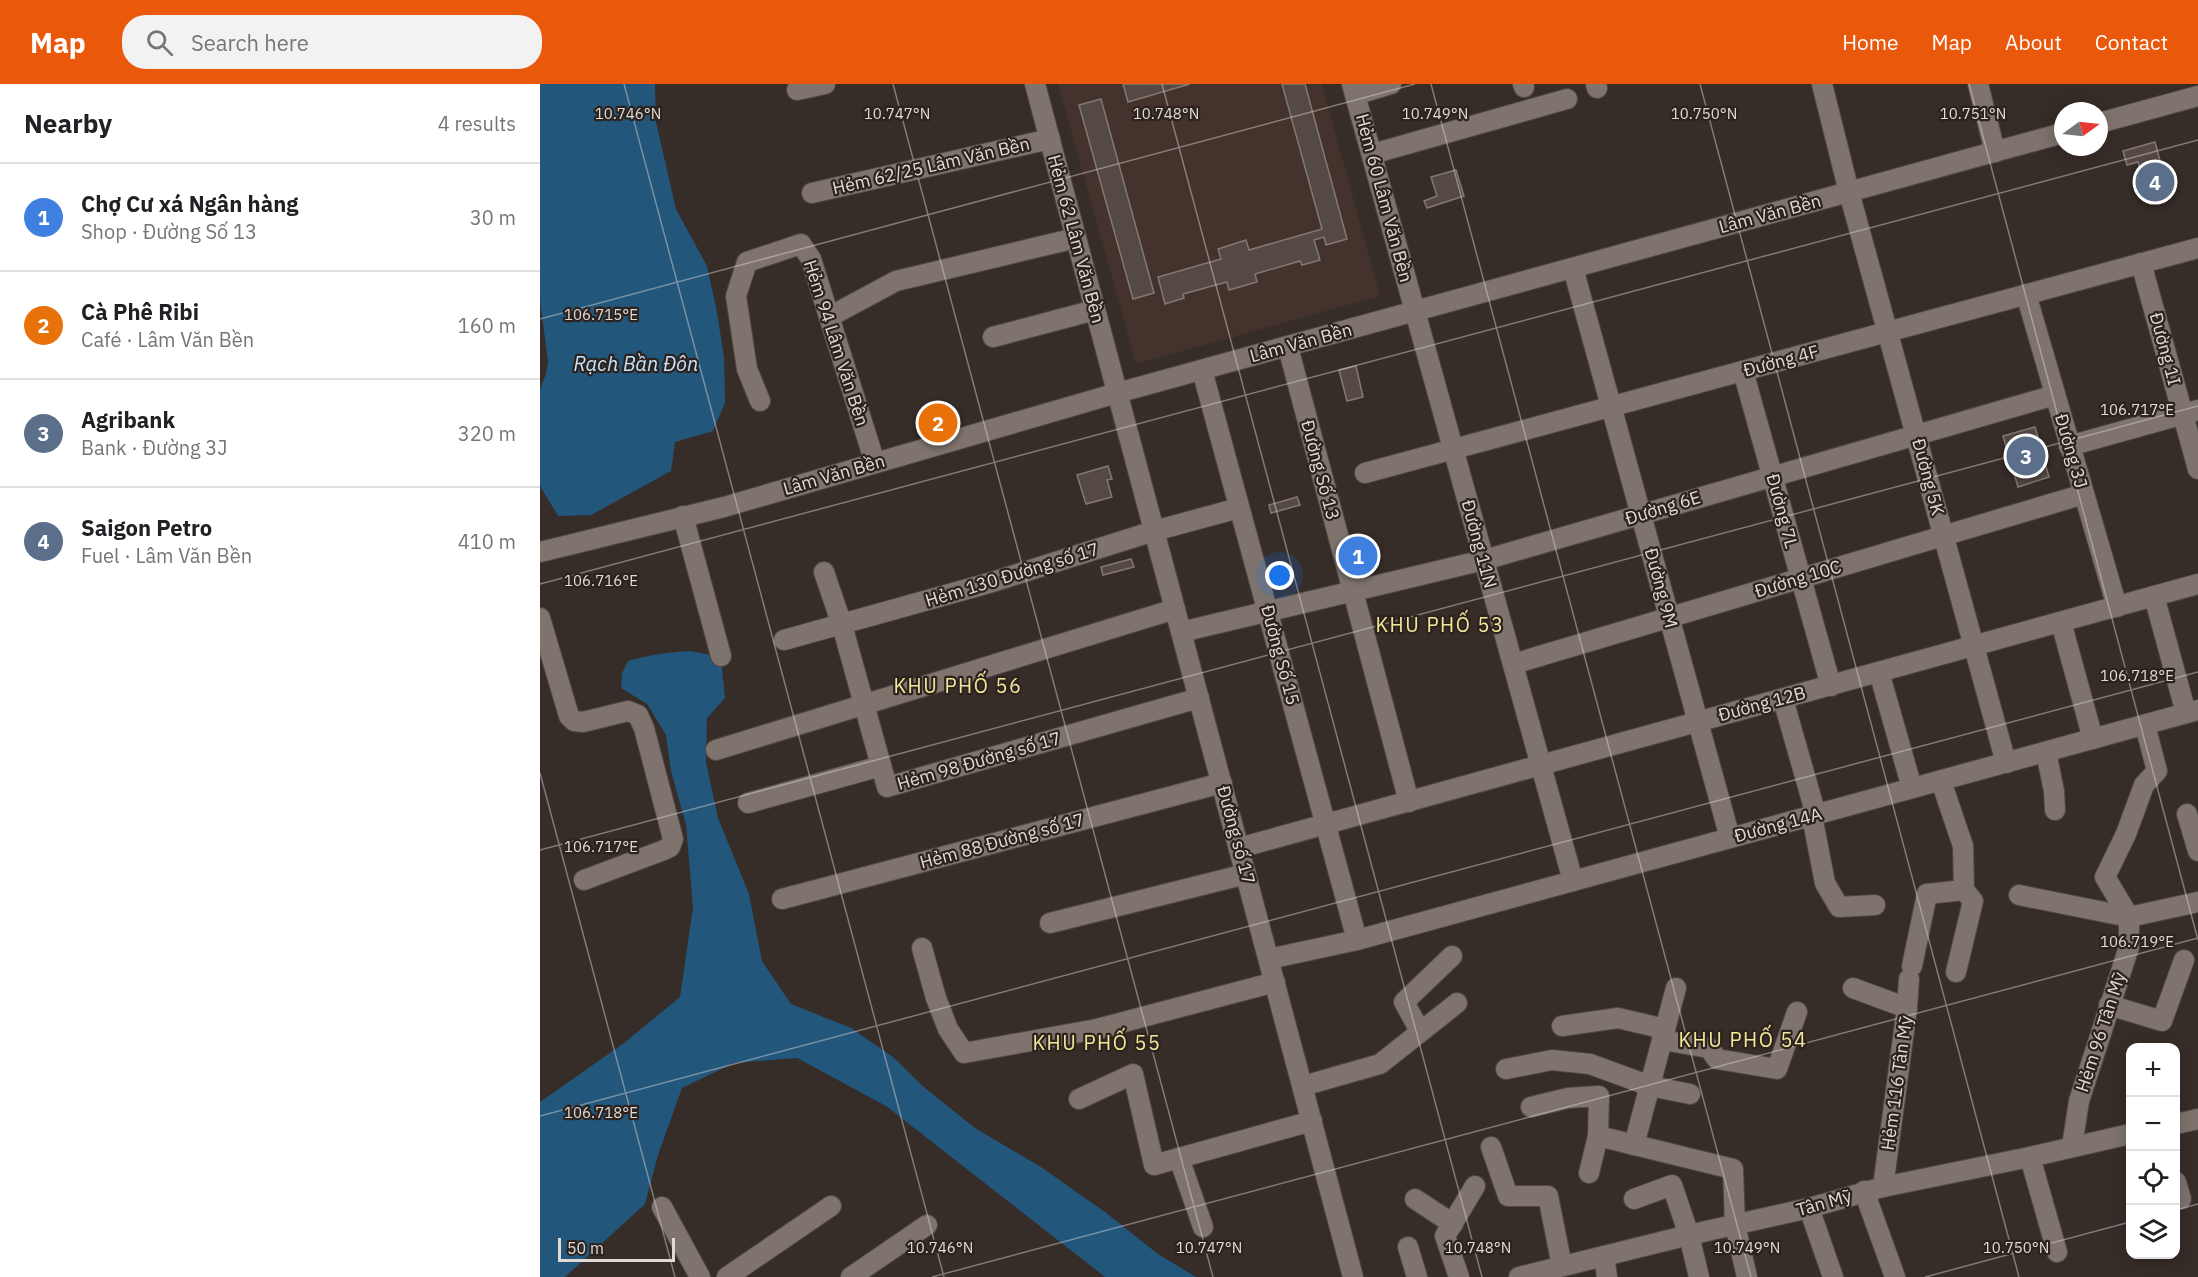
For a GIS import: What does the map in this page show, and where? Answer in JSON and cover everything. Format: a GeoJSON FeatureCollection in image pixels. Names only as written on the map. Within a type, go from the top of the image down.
{"type":"FeatureCollection","features":[{"type":"Feature","properties":{"kind":"street"},"geometry":{"type":"LineString","coordinates":[[796,90],[825,84]]}},
{"type":"Feature","properties":{"kind":"street","name":"Hẻm 62 Lâm Văn Bền"},"geometry":{"type":"LineString","coordinates":[[1035,84],[1118,393]]}},
{"type":"Feature","properties":{"kind":"street"},"geometry":{"type":"LineString","coordinates":[[1354,89],[1391,84]]}},
{"type":"Feature","properties":{"kind":"street","name":"Đường 5K"},"geometry":{"type":"LineString","coordinates":[[1822,84],[1849,192],[2006,763]]}},
{"type":"Feature","properties":{"kind":"street"},"geometry":{"type":"LineString","coordinates":[[1978,84],[1995,152]]}},
{"type":"Feature","properties":{"kind":"street","name":"Hẻm 60 Lâm Văn Bền"},"geometry":{"type":"LineString","coordinates":[[1354,89],[1415,311]]}},
{"type":"Feature","properties":{"kind":"street"},"geometry":{"type":"LineString","coordinates":[[2108,121],[2198,96]]}},
{"type":"Feature","properties":{"kind":"street"},"geometry":{"type":"LineString","coordinates":[[1372,154],[1567,99]]}},
{"type":"Feature","properties":{"kind":"street","name":"Lâm Văn Bền"},"geometry":{"type":"LineString","coordinates":[[540,552],[724,507],[1118,393],[2054,136]]}},
{"type":"Feature","properties":{"kind":"street","name":"Hẻm 62/25 Lâm Văn Bền"},"geometry":{"type":"LineString","coordinates":[[812,193],[1050,139]]}},
{"type":"Feature","properties":{"kind":"street"},"geometry":{"type":"LineString","coordinates":[[829,317],[896,281],[1076,238]]}},
{"type":"Feature","properties":{"kind":"street","name":"Hẻm 94 Lâm Văn Bền"},"geometry":{"type":"LineString","coordinates":[[760,401],[747,369],[736,296],[747,262],[801,244],[811,259],[875,463]]}},
{"type":"Feature","properties":{"kind":"street","name":"Đường 4F"},"geometry":{"type":"LineString","coordinates":[[1365,473],[2198,248]]}},
{"type":"Feature","properties":{"kind":"street","name":"Đường 1I"},"geometry":{"type":"LineString","coordinates":[[2141,263],[2190,412],[2198,469]]}},
{"type":"Feature","properties":{"kind":"street","name":"Đường 9M"},"geometry":{"type":"LineString","coordinates":[[1573,268],[1730,838]]}},
{"type":"Feature","properties":{"kind":"street","name":"Đường 3J"},"geometry":{"type":"LineString","coordinates":[[2026,294],[2117,607]]}},
{"type":"Feature","properties":{"kind":"street"},"geometry":{"type":"LineString","coordinates":[[993,338],[1095,310]]}},
{"type":"Feature","properties":{"kind":"street","name":"Đường 11N"},"geometry":{"type":"LineString","coordinates":[[1415,311],[1572,881]]}},
{"type":"Feature","properties":{"kind":"street","name":"Đường Số 13"},"geometry":{"type":"LineString","coordinates":[[1288,347],[1409,802]]}},
{"type":"Feature","properties":{"kind":"street","name":"Đường Số 15"},"geometry":{"type":"LineString","coordinates":[[1202,370],[1357,940]]}},
{"type":"Feature","properties":{"kind":"street","name":"Đường 7L"},"geometry":{"type":"LineString","coordinates":[[1743,371],[1831,686]]}},
{"type":"Feature","properties":{"kind":"street","name":"Đường số 17"},"geometry":{"type":"LineString","coordinates":[[1118,393],[1353,1277]]}},
{"type":"Feature","properties":{"kind":"street","name":"Đường 6E"},"geometry":{"type":"LineString","coordinates":[[1181,632],[1484,560],[2055,395]]}},
{"type":"Feature","properties":{"kind":"street"},"geometry":{"type":"LineString","coordinates":[[2069,446],[2190,412]]}},
{"type":"Feature","properties":{"kind":"street","name":"Đường 10C"},"geometry":{"type":"LineString","coordinates":[[1513,664],[2084,494]]}},
{"type":"Feature","properties":{"kind":"street","name":"Hẻm 130 Đường số 17"},"geometry":{"type":"LineString","coordinates":[[784,640],[989,583],[1155,531],[1239,508]]}},
{"type":"Feature","properties":{"kind":"street"},"geometry":{"type":"LineString","coordinates":[[683,516],[721,656]]}},
{"type":"Feature","properties":{"kind":"street","name":"Hẻm 98 Đường số 17"},"geometry":{"type":"LineString","coordinates":[[824,572],[842,625],[887,787],[1199,698]]}},
{"type":"Feature","properties":{"kind":"street","name":"Đường 12B"},"geometry":{"type":"LineString","coordinates":[[1239,848],[2198,584]]}},
{"type":"Feature","properties":{"kind":"street"},"geometry":{"type":"LineString","coordinates":[[2154,596],[2192,712]]}},
{"type":"Feature","properties":{"kind":"street"},"geometry":{"type":"LineString","coordinates":[[716,750],[1175,609]]}},
{"type":"Feature","properties":{"kind":"street"},"geometry":{"type":"LineString","coordinates":[[540,618],[569,716],[574,721],[583,722],[628,711],[638,715],[644,728],[673,840],[664,850],[584,880]]}},
{"type":"Feature","properties":{"kind":"street"},"geometry":{"type":"LineString","coordinates":[[2061,622],[2093,739]]}},
{"type":"Feature","properties":{"kind":"street"},"geometry":{"type":"LineString","coordinates":[[1879,672],[1912,788]]}},
{"type":"Feature","properties":{"kind":"street"},"geometry":{"type":"LineString","coordinates":[[1783,699],[1814,815],[1825,883],[1839,906],[1875,905]]}},
{"type":"Feature","properties":{"kind":"street","name":"Đường 14A"},"geometry":{"type":"LineString","coordinates":[[1269,959],[1357,940],[2192,712]]}},
{"type":"Feature","properties":{"kind":"street"},"geometry":{"type":"LineString","coordinates":[[2129,917],[2104,877],[2126,834],[2144,784],[2157,771],[2145,725]]}},
{"type":"Feature","properties":{"kind":"street"},"geometry":{"type":"LineString","coordinates":[[2046,752],[2054,791],[2055,810]]}},
{"type":"Feature","properties":{"kind":"street"},"geometry":{"type":"LineString","coordinates":[[748,803],[881,766]]}},
{"type":"Feature","properties":{"kind":"street"},"geometry":{"type":"LineString","coordinates":[[1941,781],[1963,846],[1964,890],[1973,902],[1956,972]]}},
{"type":"Feature","properties":{"kind":"street","name":"Hẻm 88 Đường số 17"},"geometry":{"type":"LineString","coordinates":[[782,899],[1222,783]]}},
{"type":"Feature","properties":{"kind":"street"},"geometry":{"type":"LineString","coordinates":[[2187,814],[2198,851]]}},
{"type":"Feature","properties":{"kind":"street"},"geometry":{"type":"LineString","coordinates":[[1050,923],[1246,874]]}},
{"type":"Feature","properties":{"kind":"street","name":"Hẻm 116 Tân Mỹ"},"geometry":{"type":"LineString","coordinates":[[1883,1186],[1910,973],[1927,894],[1964,890]]}},
{"type":"Feature","properties":{"kind":"street"},"geometry":{"type":"LineString","coordinates":[[2019,895],[2129,917],[2197,908]]}},
{"type":"Feature","properties":{"kind":"street","name":"Hẻm 96 Tân Mỹ"},"geometry":{"type":"LineString","coordinates":[[2072,1146],[2079,1101],[2129,947],[2129,917]]}},
{"type":"Feature","properties":{"kind":"street"},"geometry":{"type":"LineString","coordinates":[[922,948],[936,998],[948,1029],[964,1053],[1097,1029],[1275,982]]}},
{"type":"Feature","properties":{"kind":"street"},"geometry":{"type":"LineString","coordinates":[[1420,1031],[1404,1002],[1452,956]]}},
{"type":"Feature","properties":{"kind":"street"},"geometry":{"type":"LineString","coordinates":[[2109,1005],[2162,1021],[2184,960]]}},
{"type":"Feature","properties":{"kind":"street"},"geometry":{"type":"LineString","coordinates":[[1634,1145],[1676,988]]}},
{"type":"Feature","properties":{"kind":"street"},"geometry":{"type":"LineString","coordinates":[[1853,988],[1907,1008]]}},
{"type":"Feature","properties":{"kind":"street"},"geometry":{"type":"LineString","coordinates":[[1303,1086],[1380,1064],[1457,1003]]}},
{"type":"Feature","properties":{"kind":"street"},"geometry":{"type":"LineString","coordinates":[[1562,1026],[1618,1018],[1663,1035],[1709,1048],[1717,1059],[1777,1069],[1797,1012]]}},
{"type":"Feature","properties":{"kind":"street"},"geometry":{"type":"LineString","coordinates":[[1506,1069],[1552,1060],[1590,1064],[1650,1086],[1690,1094]]}},
{"type":"Feature","properties":{"kind":"street"},"geometry":{"type":"LineString","coordinates":[[1079,1099],[1133,1074],[1154,1165],[1312,1121]]}},
{"type":"Feature","properties":{"kind":"street"},"geometry":{"type":"LineString","coordinates":[[1531,1107],[1568,1098],[1599,1096],[1598,1136],[1589,1173]]}},
{"type":"Feature","properties":{"kind":"street","name":"Tân Mỹ"},"geometry":{"type":"LineString","coordinates":[[1519,1277],[1809,1208],[1883,1186],[2030,1157],[2126,1135]]}},
{"type":"Feature","properties":{"kind":"street"},"geometry":{"type":"LineString","coordinates":[[1598,1136],[1733,1169],[1735,1225],[1747,1277]]}},
{"type":"Feature","properties":{"kind":"street"},"geometry":{"type":"LineString","coordinates":[[1491,1147],[1508,1196],[1548,1196],[1562,1266]]}},
{"type":"Feature","properties":{"kind":"street"},"geometry":{"type":"LineString","coordinates":[[2030,1157],[2056,1252]]}},
{"type":"Feature","properties":{"kind":"street"},"geometry":{"type":"LineString","coordinates":[[1179,1158],[1203,1227]]}},
{"type":"Feature","properties":{"kind":"street"},"geometry":{"type":"LineString","coordinates":[[1634,1199],[1672,1185],[1689,1235],[1699,1277]]}},
{"type":"Feature","properties":{"kind":"street"},"geometry":{"type":"LineString","coordinates":[[1459,1277],[1445,1236],[1475,1186]]}},
{"type":"Feature","properties":{"kind":"street"},"geometry":{"type":"LineString","coordinates":[[1864,1191],[1895,1277]]}},
{"type":"Feature","properties":{"kind":"street"},"geometry":{"type":"LineString","coordinates":[[1415,1199],[1452,1224]]}},
{"type":"Feature","properties":{"kind":"street"},"geometry":{"type":"LineString","coordinates":[[727,1277],[831,1206]]}},
{"type":"Feature","properties":{"kind":"street"},"geometry":{"type":"LineString","coordinates":[[662,1207],[700,1277]]}},
{"type":"Feature","properties":{"kind":"street"},"geometry":{"type":"LineString","coordinates":[[1809,1208],[1833,1277]]}},
{"type":"Feature","properties":{"kind":"street"},"geometry":{"type":"LineString","coordinates":[[851,1277],[927,1225]]}},
{"type":"Feature","properties":{"kind":"street"},"geometry":{"type":"LineString","coordinates":[[1408,1247],[1417,1277]]}},
{"type":"Feature","properties":{"kind":"street"},"geometry":{"type":"LineString","coordinates":[[1604,1256],[1607,1277]]}},
{"type":"Feature","properties":{"kind":"shaded area"},"geometry":{"type":"Polygon","coordinates":[[[1058,84],[1322,84],[1380,296],[1136,364],[1058,84]]]}},
{"type":"Feature","properties":{"kind":"water","name":"Rạch Bần Đôn"},"geometry":{"type":"Polygon","coordinates":[[[540,84],[655,84],[656,122],[676,209],[707,266],[724,358],[725,403],[713,431],[675,442],[671,471],[591,515],[558,516],[540,486],[540,389],[548,362],[540,300],[540,84]]]}},
{"type":"Feature","properties":{"kind":"water"},"geometry":{"type":"Polygon","coordinates":[[[690,651],[721,657],[725,698],[707,718],[706,762],[718,818],[749,894],[762,961],[791,1004],[851,1028],[893,1057],[925,1088],[975,1128],[1041,1167],[1105,1212],[1158,1254],[1196,1277],[1105,1277],[886,1106],[797,1058],[734,1063],[682,1088],[658,1155],[645,1204],[565,1277],[540,1277],[540,1102],[624,1043],[680,997],[693,907],[686,825],[671,771],[666,735],[647,704],[621,688],[622,673],[628,661],[659,654],[690,651]]]}},
{"type":"Feature","properties":{"kind":"building"},"geometry":{"type":"Polygon","coordinates":[[[1123,84],[1190,84],[1128,102],[1123,84]]]}},
{"type":"Feature","properties":{"kind":"building"},"geometry":{"type":"Polygon","coordinates":[[[1282,84],[1305,84],[1347,239],[1326,245],[1324,237],[1314,240],[1320,260],[1302,265],[1300,261],[1255,274],[1257,282],[1229,290],[1227,282],[1183,294],[1184,298],[1165,304],[1158,277],[1221,259],[1218,249],[1246,240],[1249,250],[1322,229],[1282,84]]]}},
{"type":"Feature","properties":{"kind":"building"},"geometry":{"type":"Polygon","coordinates":[[[1101,99],[1154,293],[1133,299],[1079,105],[1101,99]]]}},
{"type":"Feature","properties":{"kind":"building"},"geometry":{"type":"Polygon","coordinates":[[[2155,142],[2170,198],[2150,204],[2138,162],[2127,165],[2123,151],[2155,142]]]}},
{"type":"Feature","properties":{"kind":"building"},"geometry":{"type":"Polygon","coordinates":[[[1456,170],[1464,196],[1427,208],[1424,201],[1437,196],[1431,177],[1456,170]]]}},
{"type":"Feature","properties":{"kind":"building"},"geometry":{"type":"Polygon","coordinates":[[[1356,366],[1363,397],[1347,401],[1339,370],[1356,366]]]}},
{"type":"Feature","properties":{"kind":"building"},"geometry":{"type":"Polygon","coordinates":[[[2035,427],[2049,477],[2018,487],[2003,436],[2035,427]]]}},
{"type":"Feature","properties":{"kind":"building"},"geometry":{"type":"Polygon","coordinates":[[[1108,466],[1112,479],[1107,480],[1112,497],[1086,504],[1077,475],[1108,466]]]}},
{"type":"Feature","properties":{"kind":"building"},"geometry":{"type":"Polygon","coordinates":[[[1297,497],[1300,505],[1271,513],[1269,505],[1297,497]]]}},
{"type":"Feature","properties":{"kind":"building"},"geometry":{"type":"Polygon","coordinates":[[[1131,559],[1134,567],[1103,575],[1101,567],[1131,559]]]}},
{"type":"Feature","properties":{"kind":"place","name":"Saigon Petro"},"geometry":{"type":"Point","coordinates":[2155,182]}},
{"type":"Feature","properties":{"kind":"place","name":"Cà Phê Ribi"},"geometry":{"type":"Point","coordinates":[938,423]}},
{"type":"Feature","properties":{"kind":"place","name":"Agribank"},"geometry":{"type":"Point","coordinates":[2026,456]}},
{"type":"Feature","properties":{"kind":"place","name":"Chợ Cư xá Ngân hàng"},"geometry":{"type":"Point","coordinates":[1358,556]}},
{"type":"Feature","properties":{"kind":"district","name":"KHU PHỐ 53"},"geometry":{"type":"Point","coordinates":[1440,625]}},
{"type":"Feature","properties":{"kind":"district","name":"KHU PHỐ 56"},"geometry":{"type":"Point","coordinates":[958,686]}},
{"type":"Feature","properties":{"kind":"district","name":"KHU PHỐ 54"},"geometry":{"type":"Point","coordinates":[1743,1040]}},
{"type":"Feature","properties":{"kind":"district","name":"KHU PHỐ 55"},"geometry":{"type":"Point","coordinates":[1097,1043]}}]}
